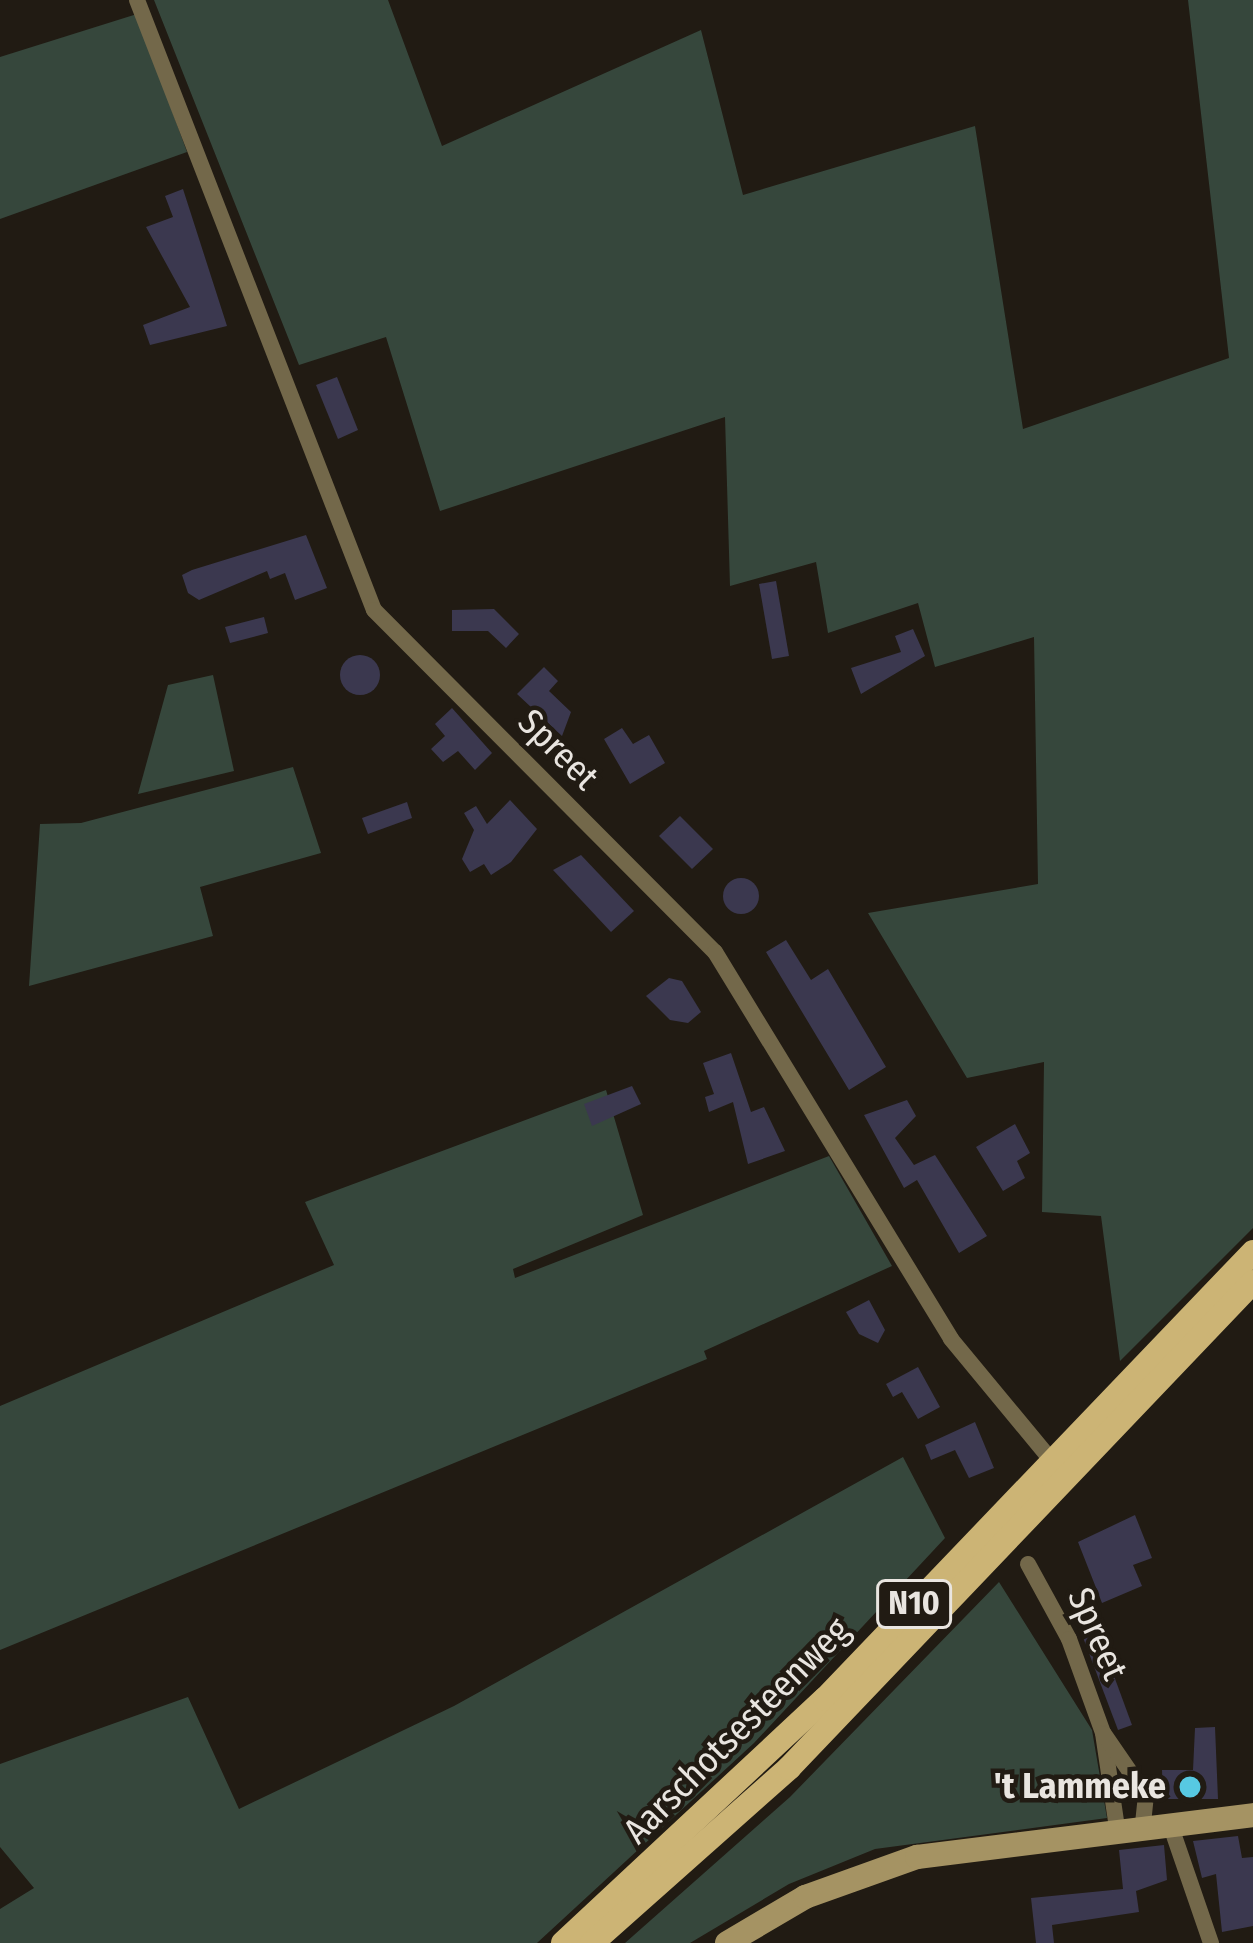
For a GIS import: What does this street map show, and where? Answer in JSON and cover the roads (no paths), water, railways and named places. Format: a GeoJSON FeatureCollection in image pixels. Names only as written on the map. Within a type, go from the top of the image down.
{"type":"FeatureCollection","features":[{"type":"Feature","properties":{"kind":"main road","name":"Aarschotsesteenweg"},"geometry":{"type":"LineString","coordinates":[[592,1943],[789,1768],[1253,1252]]}},
{"type":"Feature","properties":{"kind":"main road","name":"Aarschotsesteenweg"},"geometry":{"type":"LineString","coordinates":[[563,1943],[825,1699],[1057,1467],[1253,1282]]}},
{"type":"Feature","properties":{"kind":"street","name":"Spreet"},"geometry":{"type":"LineString","coordinates":[[137,0],[374,610],[715,952],[951,1339],[1057,1467]]}},
{"type":"Feature","properties":{"kind":"street","name":"Spreet"},"geometry":{"type":"LineString","coordinates":[[1028,1564],[1069,1639],[1103,1733],[1117,1828]]}},
{"type":"Feature","properties":{"kind":"street","name":"Spreet"},"geometry":{"type":"LineString","coordinates":[[1103,1733],[1146,1795],[1143,1825]]}},
{"type":"Feature","properties":{"kind":"street"},"geometry":{"type":"LineString","coordinates":[[727,1943],[805,1897],[916,1857],[1117,1828],[1253,1815]]}},
{"type":"Feature","properties":{"kind":"street"},"geometry":{"type":"LineString","coordinates":[[1170,1824],[1211,1943]]}},
{"type":"Feature","properties":{"kind":"place","name":"'t Lammeke"},"geometry":{"type":"Point","coordinates":[1190,1787]}}]}
